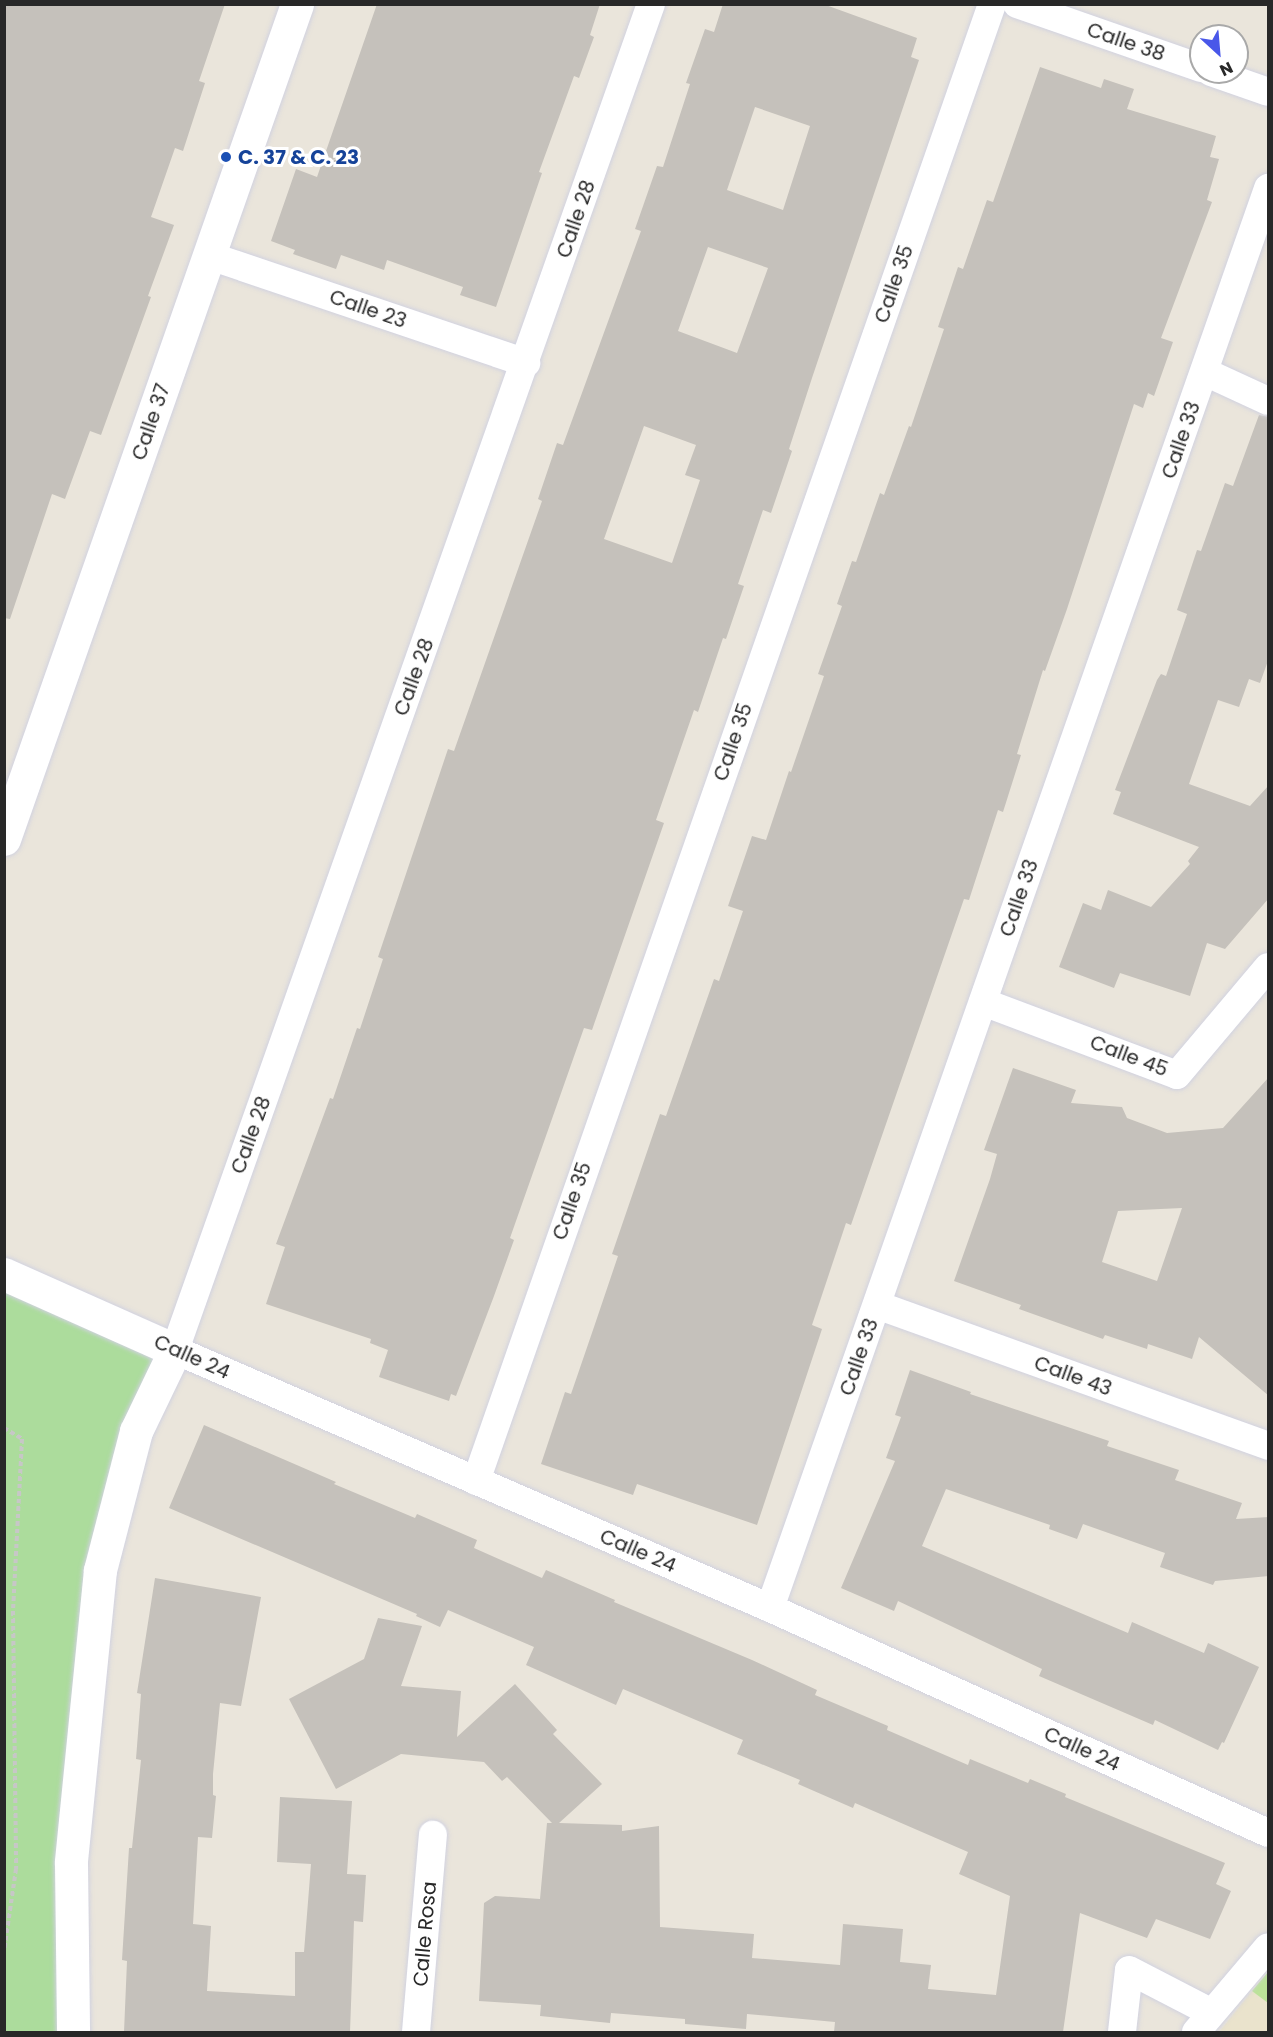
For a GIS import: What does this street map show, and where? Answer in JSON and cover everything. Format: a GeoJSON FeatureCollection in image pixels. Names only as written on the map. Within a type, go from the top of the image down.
{"type":"FeatureCollection","features":[{"type":"Feature","properties":{"kind":"street","name":"Calle 37"},"geometry":{"type":"LineString","coordinates":[[4,839],[297,4]]}},
{"type":"Feature","properties":{"kind":"street","name":"Calle 28"},"geometry":{"type":"LineString","coordinates":[[175,1350],[526,363],[651,4]]}},
{"type":"Feature","properties":{"kind":"street","name":"Calle 35"},"geometry":{"type":"LineString","coordinates":[[476,1481],[992,4]]}},
{"type":"Feature","properties":{"kind":"street","name":"Calle 38"},"geometry":{"type":"LineString","coordinates":[[1017,4],[1189,64]]}},
{"type":"Feature","properties":{"kind":"street"},"geometry":{"type":"LineString","coordinates":[[1246,84],[1269,92]]}},
{"type":"Feature","properties":{"kind":"street","name":"Calle 33"},"geometry":{"type":"LineString","coordinates":[[770,1608],[1269,188]]}},
{"type":"Feature","properties":{"kind":"street","name":"Calle 23"},"geometry":{"type":"LineString","coordinates":[[210,256],[526,363]]}},
{"type":"Feature","properties":{"kind":"street"},"geometry":{"type":"LineString","coordinates":[[1204,372],[1269,401]]}},
{"type":"Feature","properties":{"kind":"street","name":"Calle 45"},"geometry":{"type":"LineString","coordinates":[[983,1002],[1177,1075],[1269,967]]}},
{"type":"Feature","properties":{"kind":"street","name":"Calle 24"},"geometry":{"type":"LineString","coordinates":[[4,1274],[770,1608],[1269,1833]]}},
{"type":"Feature","properties":{"kind":"street","name":"Calle 43"},"geometry":{"type":"LineString","coordinates":[[877,1305],[1269,1446]]}},
{"type":"Feature","properties":{"kind":"street"},"geometry":{"type":"LineString","coordinates":[[73,2032],[71,1863],[100,1570],[136,1431],[175,1350]]}},
{"type":"Feature","properties":{"kind":"street","name":"Calle Rosa"},"geometry":{"type":"LineString","coordinates":[[416,2032],[433,1835]]}},
{"type":"Feature","properties":{"kind":"street"},"geometry":{"type":"LineString","coordinates":[[1122,2032],[1129,1970],[1204,2023],[1269,1947]]}},
{"type":"Feature","properties":{"kind":"path"},"geometry":{"type":"LineString","coordinates":[[4,1428],[22,1439],[14,1611],[16,1869],[4,1952]]}},
{"type":"Feature","properties":{"kind":"shaded area"},"geometry":{"type":"Polygon","coordinates":[[[1252,1991],[1268,2003],[1268,2032],[1219,2032],[1252,1991]]]}},
{"type":"Feature","properties":{"kind":"green space"},"geometry":{"type":"Polygon","coordinates":[[[5,1275],[175,1350],[100,1570],[73,2032],[5,2032],[5,1275]]]}},
{"type":"Feature","properties":{"kind":"green space"},"geometry":{"type":"Polygon","coordinates":[[[1268,1972],[1268,2003],[1252,1991],[1268,1972]]]}},
{"type":"Feature","properties":{"kind":"building"},"geometry":{"type":"Polygon","coordinates":[[[4,4],[225,4],[199,81],[205,83],[183,151],[175,148],[151,217],[174,225],[148,296],[151,297],[101,435],[90,431],[65,499],[52,494],[10,619],[4,618],[4,4]]]}},
{"type":"Feature","properties":{"kind":"building"},"geometry":{"type":"Polygon","coordinates":[[[377,4],[600,4],[590,35],[594,37],[579,78],[574,76],[539,172],[542,173],[496,307],[460,295],[463,287],[387,260],[384,270],[341,255],[336,269],[293,254],[295,250],[271,241],[296,169],[317,177],[377,4]]]}},
{"type":"Feature","properties":{"kind":"building"},"geometry":{"type":"Polygon","coordinates":[[[723,4],[823,4],[917,38],[911,57],[919,60],[812,378],[789,449],[792,451],[771,513],[763,510],[738,584],[744,586],[726,639],[723,638],[698,712],[694,710],[656,820],[664,823],[592,1030],[584,1028],[510,1238],[514,1240],[494,1296],[456,1396],[451,1394],[449,1401],[379,1377],[388,1350],[370,1343],[371,1339],[266,1304],[285,1247],[276,1244],[330,1098],[333,1099],[357,1028],[360,1029],[383,959],[378,957],[448,749],[454,751],[542,501],[538,499],[557,443],[563,445],[641,231],[635,229],[657,166],[663,167],[690,84],[686,83],[705,29],[714,32],[723,4]],[[755,107],[727,190],[783,210],[810,126],[755,107]],[[708,247],[678,331],[737,353],[768,268],[708,247]],[[644,426],[604,539],[672,563],[700,480],[685,475],[696,445],[644,426]]]}},
{"type":"Feature","properties":{"kind":"building"},"geometry":{"type":"Polygon","coordinates":[[[1040,67],[1101,88],[1104,79],[1134,89],[1127,109],[1216,136],[1210,157],[1219,159],[1207,200],[1212,202],[1161,338],[1173,342],[1154,396],[1148,393],[1143,408],[1134,404],[1067,609],[1045,671],[1043,670],[1017,754],[1021,755],[1003,812],[998,810],[969,900],[964,899],[851,1225],[846,1223],[812,1325],[822,1329],[757,1525],[637,1484],[633,1495],[541,1464],[565,1392],[571,1394],[594,1327],[618,1256],[612,1254],[660,1114],[666,1116],[714,979],[719,981],[743,911],[728,906],[752,836],[766,840],[824,676],[818,674],[842,606],[837,604],[852,561],[856,562],[880,493],[884,495],[909,426],[911,427],[944,329],[938,327],[958,267],[963,269],[987,200],[993,202],[1040,67]]]}},
{"type":"Feature","properties":{"kind":"building"},"geometry":{"type":"Polygon","coordinates":[[[1259,415],[1269,417],[1269,658],[1260,683],[1249,679],[1239,707],[1218,700],[1189,784],[1250,806],[1269,785],[1269,898],[1225,949],[1207,943],[1190,996],[1120,973],[1114,988],[1059,967],[1083,903],[1101,910],[1108,890],[1151,907],[1190,864],[1188,861],[1199,847],[1113,814],[1121,792],[1115,790],[1157,680],[1161,674],[1166,676],[1187,614],[1177,610],[1197,550],[1201,551],[1225,483],[1233,486],[1259,415]]]}},
{"type":"Feature","properties":{"kind":"building"},"geometry":{"type":"Polygon","coordinates":[[[1013,1068],[1076,1090],[1071,1103],[1122,1107],[1127,1118],[1167,1133],[1223,1128],[1269,1077],[1269,1396],[1199,1337],[1192,1359],[1148,1344],[1147,1349],[1105,1335],[1103,1339],[1019,1309],[1021,1305],[954,1281],[997,1154],[984,1150],[1013,1068]],[[1182,1208],[1118,1211],[1102,1262],[1157,1281],[1182,1208]]]}},
{"type":"Feature","properties":{"kind":"building"},"geometry":{"type":"Polygon","coordinates":[[[910,1370],[971,1392],[970,1394],[1109,1441],[1107,1446],[1179,1470],[1175,1480],[1242,1503],[1236,1519],[1269,1517],[1269,1576],[1215,1581],[1213,1585],[1160,1567],[1165,1553],[1083,1524],[1077,1539],[1049,1529],[1050,1525],[946,1489],[922,1546],[1128,1633],[1132,1622],[1204,1653],[1208,1643],[1259,1667],[1224,1743],[1222,1742],[1218,1750],[1155,1720],[1153,1725],[1039,1676],[1042,1669],[898,1601],[894,1611],[841,1588],[895,1461],[886,1458],[901,1417],[895,1415],[910,1370]]]}},
{"type":"Feature","properties":{"kind":"building"},"geometry":{"type":"Polygon","coordinates":[[[204,1425],[336,1482],[334,1484],[415,1518],[417,1514],[477,1540],[474,1548],[542,1578],[546,1570],[615,1600],[614,1602],[752,1660],[817,1690],[815,1695],[888,1726],[887,1730],[968,1765],[970,1759],[1028,1783],[1030,1779],[1066,1794],[1065,1797],[1225,1863],[1216,1884],[1231,1891],[1210,1939],[1156,1919],[1147,1938],[1080,1913],[1063,2032],[834,2032],[835,2022],[747,2014],[746,2029],[685,2024],[685,2019],[611,2013],[610,2023],[540,2016],[541,2005],[479,2001],[484,1903],[495,1896],[540,1899],[547,1823],[552,1823],[507,1777],[502,1781],[484,1762],[401,1754],[336,1789],[289,1699],[364,1659],[378,1618],[422,1626],[401,1686],[461,1691],[457,1737],[515,1684],[557,1730],[553,1734],[602,1784],[559,1823],[622,1825],[622,1831],[659,1826],[660,1927],[754,1934],[752,1958],[840,1965],[843,1924],[903,1929],[900,1962],[931,1965],[928,1989],[996,1995],[1010,1896],[959,1874],[968,1852],[855,1803],[853,1808],[798,1784],[800,1780],[737,1754],[743,1740],[623,1689],[616,1705],[526,1665],[534,1647],[448,1610],[440,1627],[416,1616],[417,1614],[169,1508],[204,1425]]]}},
{"type":"Feature","properties":{"kind":"building"},"geometry":{"type":"Polygon","coordinates":[[[155,1578],[261,1597],[241,1706],[220,1703],[213,1774],[213,1795],[216,1796],[212,1838],[198,1837],[193,1924],[211,1926],[207,1991],[295,1996],[295,1952],[304,1952],[311,1864],[277,1862],[280,1797],[352,1801],[347,1874],[366,1875],[363,1922],[354,1921],[350,2032],[124,2032],[127,1961],[122,1960],[129,1848],[132,1848],[141,1760],[136,1759],[141,1694],[137,1693],[155,1578]]]}},
{"type":"Feature","properties":{"kind":"place","name":"C. 37 & C. 23"},"geometry":{"type":"Point","coordinates":[226,157]}}]}
